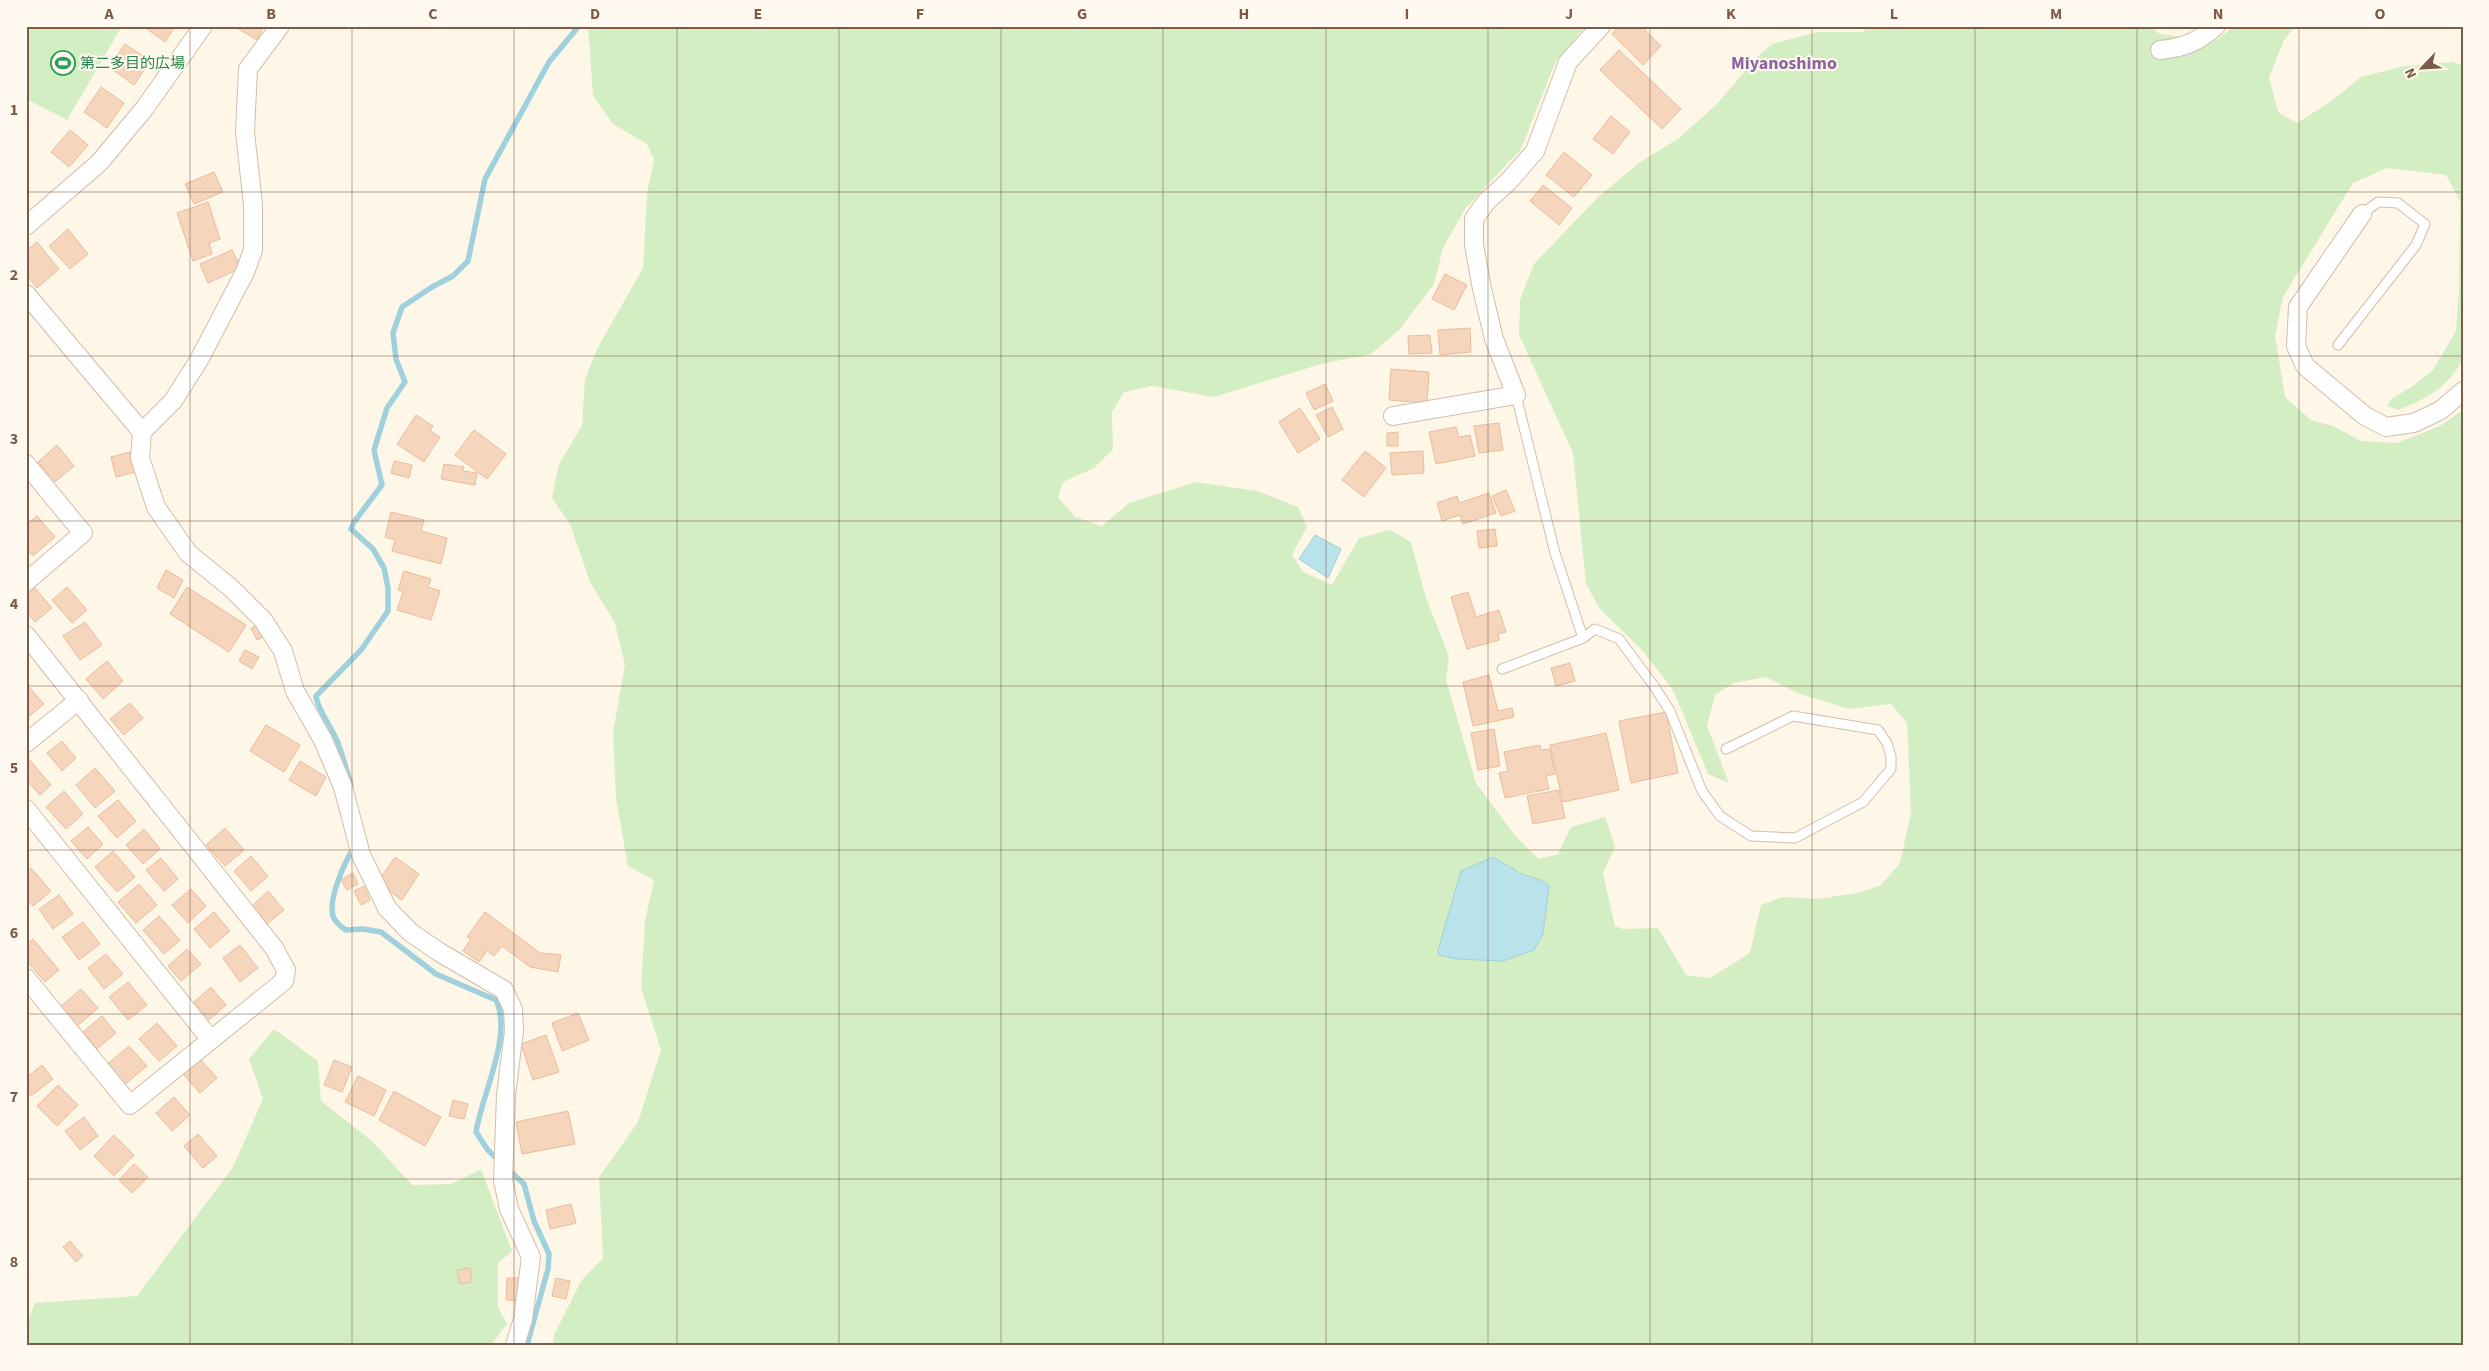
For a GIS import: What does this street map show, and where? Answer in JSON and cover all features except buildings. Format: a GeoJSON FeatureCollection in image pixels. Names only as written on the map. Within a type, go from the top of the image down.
{"type":"FeatureCollection","features":[{"type":"Feature","properties":{"kind":"street"},"geometry":{"type":"LineString","coordinates":[[26,226],[99,163],[144,109],[203,26]]}},
{"type":"Feature","properties":{"kind":"street"},"geometry":{"type":"LineString","coordinates":[[280,26],[248,69],[245,132],[253,205],[253,250],[245,272],[199,360],[173,401],[142,432],[140,458],[156,507],[188,553],[231,588],[263,620],[283,651],[295,691],[323,740],[343,786],[360,855],[387,908],[410,932],[439,952],[504,990],[513,1009],[514,1031],[506,1095],[503,1180],[509,1209],[531,1257],[523,1319],[515,1345]]}},
{"type":"Feature","properties":{"kind":"street"},"geometry":{"type":"LineString","coordinates":[[1392,416],[1516,396],[1494,339],[1482,289],[1474,245],[1474,219],[1486,202],[1509,181],[1534,151],[1568,62],[1600,26]]}},
{"type":"Feature","properties":{"kind":"street"},"geometry":{"type":"LineString","coordinates":[[2160,50],[2189,45],[2216,26]]}},
{"type":"Feature","properties":{"kind":"street"},"geometry":{"type":"LineString","coordinates":[[2362,214],[2298,307],[2296,346],[2305,366],[2365,416],[2386,427],[2414,423],[2441,410],[2463,392]]}},
{"type":"Feature","properties":{"kind":"street"},"geometry":{"type":"LineString","coordinates":[[26,294],[142,432]]}},
{"type":"Feature","properties":{"kind":"street"},"geometry":{"type":"LineString","coordinates":[[26,464],[83,533],[26,582]]}},
{"type":"Feature","properties":{"kind":"street"},"geometry":{"type":"LineString","coordinates":[[26,635],[274,948],[286,970],[284,981],[130,1105],[26,978]]}},
{"type":"Feature","properties":{"kind":"street"},"geometry":{"type":"LineString","coordinates":[[26,743],[78,700]]}},
{"type":"Feature","properties":{"kind":"street"},"geometry":{"type":"LineString","coordinates":[[26,809],[211,1040]]}},
{"type":"Feature","properties":{"kind":"lane"},"geometry":{"type":"LineString","coordinates":[[2338,345],[2416,246],[2425,224],[2398,203],[2378,202],[2362,214]]}},
{"type":"Feature","properties":{"kind":"lane"},"geometry":{"type":"LineString","coordinates":[[1516,396],[1555,552],[1583,638]]}},
{"type":"Feature","properties":{"kind":"lane"},"geometry":{"type":"LineString","coordinates":[[1502,669],[1583,638],[1595,629],[1618,639],[1654,686],[1670,711],[1702,791],[1720,816],[1751,836],[1794,838],[1863,802],[1891,768],[1891,756],[1887,743],[1878,730],[1793,716],[1726,749]]}},
{"type":"Feature","properties":{"kind":"green space","name":"第二多目的広場"},"geometry":{"type":"Polygon","coordinates":[[[26,26],[122,26],[67,120],[26,99],[26,26]]]}},
{"type":"Feature","properties":{"kind":"green space"},"geometry":{"type":"Polygon","coordinates":[[[588,26],[1586,26],[1555,63],[1521,149],[1465,209],[1443,248],[1434,284],[1399,330],[1371,354],[1321,364],[1214,397],[1152,386],[1124,392],[1112,412],[1113,449],[1094,468],[1063,482],[1058,497],[1075,517],[1102,526],[1129,503],[1196,482],[1257,491],[1298,507],[1307,527],[1292,555],[1303,572],[1332,585],[1359,538],[1390,530],[1411,542],[1426,598],[1449,656],[1446,680],[1476,783],[1516,837],[1539,859],[1558,854],[1571,827],[1605,817],[1615,847],[1603,873],[1615,926],[1623,929],[1658,928],[1686,975],[1710,978],[1750,953],[1761,905],[1783,897],[1817,899],[1858,893],[1881,885],[1900,863],[1911,812],[1907,723],[1891,704],[1849,709],[1797,693],[1766,677],[1734,683],[1715,695],[1707,726],[1729,783],[1708,774],[1673,690],[1643,651],[1600,609],[1586,584],[1573,453],[1519,335],[1520,300],[1534,264],[1598,197],[1639,163],[1679,138],[1716,105],[1756,58],[1772,44],[1817,32],[1862,32],[1870,26],[2148,26],[2160,34],[2215,41],[2235,26],[2295,26],[2284,40],[2269,77],[2278,112],[2297,123],[2333,100],[2361,77],[2404,66],[2452,62],[2463,65],[2463,360],[2457,370],[2443,385],[2427,397],[2398,410],[2387,406],[2391,399],[2410,388],[2433,370],[2456,331],[2459,291],[2460,201],[2446,175],[2387,168],[2353,183],[2283,297],[2275,336],[2285,397],[2311,420],[2333,426],[2361,441],[2397,443],[2440,426],[2463,410],[2463,1342],[2460,1345],[553,1345],[554,1335],[581,1281],[603,1258],[599,1177],[638,1122],[661,1050],[641,988],[645,921],[654,880],[628,866],[616,799],[613,732],[625,665],[615,623],[590,582],[570,524],[552,498],[559,464],[582,426],[585,379],[597,349],[643,268],[647,193],[654,160],[647,144],[613,124],[593,96],[588,26]]]}},
{"type":"Feature","properties":{"kind":"green space"},"geometry":{"type":"Polygon","coordinates":[[[274,1029],[318,1061],[321,1101],[372,1141],[412,1185],[451,1184],[481,1169],[512,1251],[498,1263],[498,1307],[507,1324],[491,1345],[26,1345],[26,1326],[35,1303],[137,1296],[233,1167],[263,1099],[249,1059],[274,1029]]]}},
{"type":"Feature","properties":{"kind":"water"},"geometry":{"type":"Polygon","coordinates":[[[1315,535],[1341,549],[1328,578],[1299,559],[1315,535]]]}},
{"type":"Feature","properties":{"kind":"water"},"geometry":{"type":"Polygon","coordinates":[[[1493,857],[1522,874],[1543,881],[1549,886],[1543,934],[1534,950],[1503,961],[1457,959],[1439,955],[1438,950],[1461,871],[1493,857]]]}},
{"type":"Feature","properties":{"kind":"waterway"},"geometry":{"type":"LineString","coordinates":[[351,785],[338,743],[319,707],[316,696],[361,650],[388,611],[388,588],[384,568],[373,549],[351,529],[354,522],[382,485],[374,450],[387,408],[405,382],[396,359],[393,333],[402,307],[432,287],[453,276],[468,261],[485,179],[549,62],[579,26]]}},
{"type":"Feature","properties":{"kind":"waterway"},"geometry":{"type":"LineString","coordinates":[[355,846],[342,870],[335,890],[332,908],[333,916],[337,922],[346,930],[363,929],[381,932],[436,974],[496,1000],[500,1014],[499,1047],[476,1132],[487,1149],[499,1161]]}},
{"type":"Feature","properties":{"kind":"waterway"},"geometry":{"type":"LineString","coordinates":[[508,1169],[524,1184],[534,1221],[549,1254],[548,1269],[527,1345]]}},
{"type":"Feature","properties":{"kind":"place","name":"第二多目的広場"},"geometry":{"type":"Point","coordinates":[63,63]}},
{"type":"Feature","properties":{"kind":"district","name":"Miyanoshimo"},"geometry":{"type":"Point","coordinates":[1784,63]}}]}
